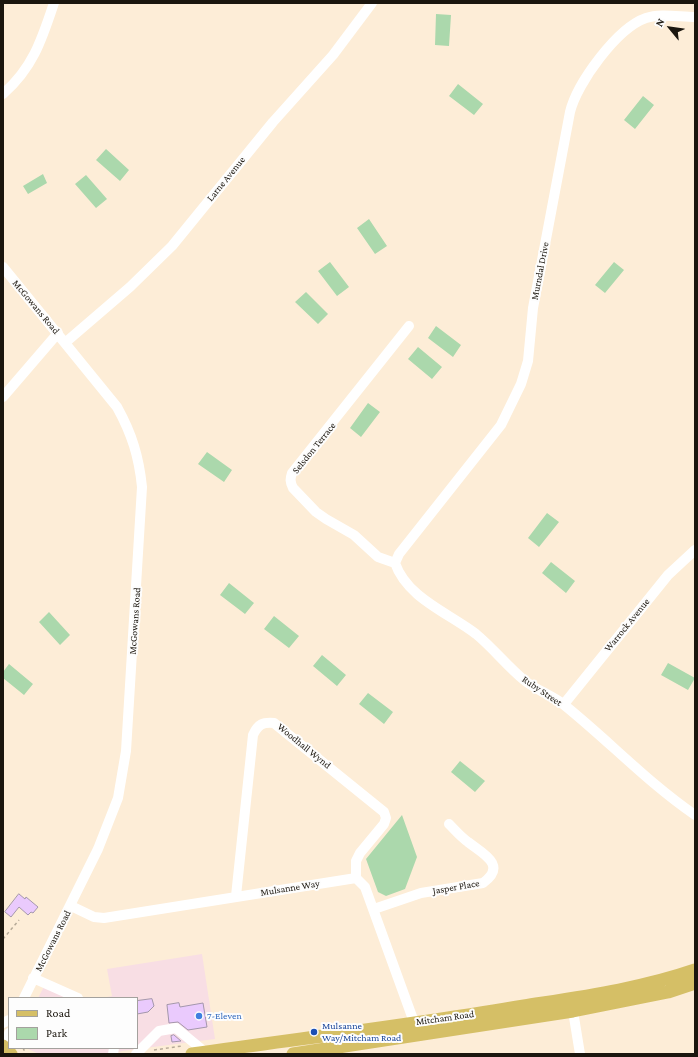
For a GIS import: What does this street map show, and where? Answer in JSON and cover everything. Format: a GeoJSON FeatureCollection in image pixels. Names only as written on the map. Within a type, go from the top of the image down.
{"type":"FeatureCollection","features":[{"type":"Feature","properties":{"kind":"main road","name":"Mitcham Road"},"geometry":{"type":"LineString","coordinates":[[667,986],[695,970]]}},
{"type":"Feature","properties":{"kind":"main road","name":"Mitcham Road"},"geometry":{"type":"LineString","coordinates":[[198,1053],[230,1051],[416,1029],[573,1005],[667,986],[695,983]]}},
{"type":"Feature","properties":{"kind":"main road","name":"Mitcham Road"},"geometry":{"type":"LineString","coordinates":[[293,1054],[416,1029]]}},
{"type":"Feature","properties":{"kind":"street"},"geometry":{"type":"LineString","coordinates":[[3,94],[32,61],[39,48],[54,3]]}},
{"type":"Feature","properties":{"kind":"street","name":"Larne Avenue"},"geometry":{"type":"LineString","coordinates":[[66,342],[130,287],[172,246],[273,122],[333,55],[372,3]]}},
{"type":"Feature","properties":{"kind":"street","name":"Murndal Drive"},"geometry":{"type":"LineString","coordinates":[[395,563],[402,550],[501,425],[521,384],[528,361],[538,282],[570,112],[576,95],[602,54],[636,23],[648,17],[656,16],[695,17]]}},
{"type":"Feature","properties":{"kind":"street","name":"McGowans Road"},"geometry":{"type":"LineString","coordinates":[[3,267],[108,394],[128,427],[140,462],[142,487],[135,631],[123,775],[111,819],[71,906],[24,997]]}},
{"type":"Feature","properties":{"kind":"street","name":"Selsdon Terrace"},"geometry":{"type":"LineString","coordinates":[[395,563],[378,557],[354,535],[316,512],[293,488],[290,483],[290,478],[292,473],[409,326]]}},
{"type":"Feature","properties":{"kind":"street"},"geometry":{"type":"LineString","coordinates":[[3,398],[58,333]]}},
{"type":"Feature","properties":{"kind":"street","name":"Warrock Avenue"},"geometry":{"type":"LineString","coordinates":[[564,704],[668,575],[695,550]]}},
{"type":"Feature","properties":{"kind":"street","name":"Ruby Street"},"geometry":{"type":"LineString","coordinates":[[395,563],[401,575],[420,596],[476,634],[524,680],[564,704],[651,782],[695,815]]}},
{"type":"Feature","properties":{"kind":"street","name":"Woodhall Wynd"},"geometry":{"type":"LineString","coordinates":[[236,896],[253,734],[257,726],[265,722],[274,722],[384,812],[386,818],[384,824],[360,853],[356,861],[356,878]]}},
{"type":"Feature","properties":{"kind":"street","name":"Jasper Place"},"geometry":{"type":"LineString","coordinates":[[374,910],[421,893],[483,883],[488,879],[492,873],[493,867],[491,859],[467,841],[450,824]]}},
{"type":"Feature","properties":{"kind":"street"},"geometry":{"type":"LineString","coordinates":[[356,878],[365,887],[416,1029]]}},
{"type":"Feature","properties":{"kind":"street","name":"Mulsanne Way"},"geometry":{"type":"LineString","coordinates":[[71,906],[94,917],[104,918],[356,878]]}},
{"type":"Feature","properties":{"kind":"street"},"geometry":{"type":"LineString","coordinates":[[34,978],[76,997]]}},
{"type":"Feature","properties":{"kind":"street"},"geometry":{"type":"LineString","coordinates":[[573,1005],[580,1054]]}},
{"type":"Feature","properties":{"kind":"street"},"geometry":{"type":"LineString","coordinates":[[136,1054],[159,1031],[176,1028],[198,1053]]}},
{"type":"Feature","properties":{"kind":"path"},"geometry":{"type":"LineString","coordinates":[[3,939],[19,920]]}},
{"type":"Feature","properties":{"kind":"shaded area"},"geometry":{"type":"Polygon","coordinates":[[[202,954],[215,1039],[138,1049],[138,997],[107,997],[112,996],[107,969],[202,954]]]}},
{"type":"Feature","properties":{"kind":"shaded area"},"geometry":{"type":"Polygon","coordinates":[[[47,981],[83,997],[39,997],[47,981]]]}},
{"type":"Feature","properties":{"kind":"shaded area"},"geometry":{"type":"Polygon","coordinates":[[[28,1049],[138,1049],[112,1054],[39,1054],[28,1049]]]}},
{"type":"Feature","properties":{"kind":"green space"},"geometry":{"type":"Polygon","coordinates":[[[436,14],[451,15],[449,46],[435,45],[436,14]]]}},
{"type":"Feature","properties":{"kind":"green space"},"geometry":{"type":"Polygon","coordinates":[[[458,84],[483,104],[474,115],[449,96],[458,84]]]}},
{"type":"Feature","properties":{"kind":"green space"},"geometry":{"type":"Polygon","coordinates":[[[643,96],[654,105],[635,129],[624,120],[643,96]]]}},
{"type":"Feature","properties":{"kind":"green space"},"geometry":{"type":"Polygon","coordinates":[[[106,149],[129,170],[120,181],[96,160],[106,149]]]}},
{"type":"Feature","properties":{"kind":"green space"},"geometry":{"type":"Polygon","coordinates":[[[43,174],[47,183],[28,194],[23,186],[43,174]]]}},
{"type":"Feature","properties":{"kind":"green space"},"geometry":{"type":"Polygon","coordinates":[[[86,175],[107,199],[96,208],[75,184],[86,175]]]}},
{"type":"Feature","properties":{"kind":"green space"},"geometry":{"type":"Polygon","coordinates":[[[369,219],[387,246],[375,254],[357,228],[369,219]]]}},
{"type":"Feature","properties":{"kind":"green space"},"geometry":{"type":"Polygon","coordinates":[[[330,262],[349,287],[337,296],[318,271],[330,262]]]}},
{"type":"Feature","properties":{"kind":"green space"},"geometry":{"type":"Polygon","coordinates":[[[614,262],[624,270],[605,293],[595,285],[614,262]]]}},
{"type":"Feature","properties":{"kind":"green space"},"geometry":{"type":"Polygon","coordinates":[[[306,292],[328,314],[318,324],[295,302],[306,292]]]}},
{"type":"Feature","properties":{"kind":"green space"},"geometry":{"type":"Polygon","coordinates":[[[436,326],[461,345],[453,357],[428,338],[436,326]]]}},
{"type":"Feature","properties":{"kind":"green space"},"geometry":{"type":"Polygon","coordinates":[[[418,347],[442,367],[432,379],[408,359],[418,347]]]}},
{"type":"Feature","properties":{"kind":"green space"},"geometry":{"type":"Polygon","coordinates":[[[368,403],[380,412],[361,437],[350,428],[368,403]]]}},
{"type":"Feature","properties":{"kind":"green space"},"geometry":{"type":"Polygon","coordinates":[[[207,452],[232,470],[224,482],[198,464],[207,452]]]}},
{"type":"Feature","properties":{"kind":"green space"},"geometry":{"type":"Polygon","coordinates":[[[547,513],[559,522],[539,547],[528,538],[547,513]]]}},
{"type":"Feature","properties":{"kind":"green space"},"geometry":{"type":"Polygon","coordinates":[[[551,562],[575,581],[566,593],[542,573],[551,562]]]}},
{"type":"Feature","properties":{"kind":"green space"},"geometry":{"type":"Polygon","coordinates":[[[229,583],[254,603],[245,614],[220,595],[229,583]]]}},
{"type":"Feature","properties":{"kind":"green space"},"geometry":{"type":"Polygon","coordinates":[[[49,612],[70,635],[60,645],[39,622],[49,612]]]}},
{"type":"Feature","properties":{"kind":"green space"},"geometry":{"type":"Polygon","coordinates":[[[274,616],[299,636],[289,648],[264,629],[274,616]]]}},
{"type":"Feature","properties":{"kind":"green space"},"geometry":{"type":"Polygon","coordinates":[[[322,655],[346,675],[337,686],[313,666],[322,655]]]}},
{"type":"Feature","properties":{"kind":"green space"},"geometry":{"type":"Polygon","coordinates":[[[668,663],[695,678],[688,690],[661,675],[668,663]]]}},
{"type":"Feature","properties":{"kind":"green space"},"geometry":{"type":"Polygon","coordinates":[[[9,664],[33,684],[24,695],[3,678],[3,672],[9,664]]]}},
{"type":"Feature","properties":{"kind":"green space"},"geometry":{"type":"Polygon","coordinates":[[[368,693],[393,712],[384,724],[359,704],[368,693]]]}},
{"type":"Feature","properties":{"kind":"green space"},"geometry":{"type":"Polygon","coordinates":[[[460,761],[485,781],[475,792],[451,772],[460,761]]]}},
{"type":"Feature","properties":{"kind":"green space"},"geometry":{"type":"Polygon","coordinates":[[[402,815],[417,857],[405,889],[386,896],[378,892],[366,859],[402,815]]]}},
{"type":"Feature","properties":{"kind":"building"},"geometry":{"type":"Polygon","coordinates":[[[19,894],[25,899],[26,897],[38,907],[33,913],[31,912],[28,915],[19,907],[11,917],[5,912],[19,894]]]}},
{"type":"Feature","properties":{"kind":"building"},"geometry":{"type":"Polygon","coordinates":[[[152,999],[154,1006],[148,1012],[138,1014],[138,1001],[152,999]]]}},
{"type":"Feature","properties":{"kind":"building"},"geometry":{"type":"Polygon","coordinates":[[[179,1003],[180,1007],[203,1003],[207,1027],[188,1030],[178,1022],[169,1023],[167,1005],[179,1003]]]}},
{"type":"Feature","properties":{"kind":"building"},"geometry":{"type":"Polygon","coordinates":[[[174,1035],[181,1041],[172,1042],[171,1036],[174,1035]]]}},
{"type":"Feature","properties":{"kind":"place","name":"7-Eleven"},"geometry":{"type":"Point","coordinates":[199,1016]}},
{"type":"Feature","properties":{"kind":"place","name":"Mulsanne Way/Mitcham Road"},"geometry":{"type":"Point","coordinates":[314,1032]}}]}
